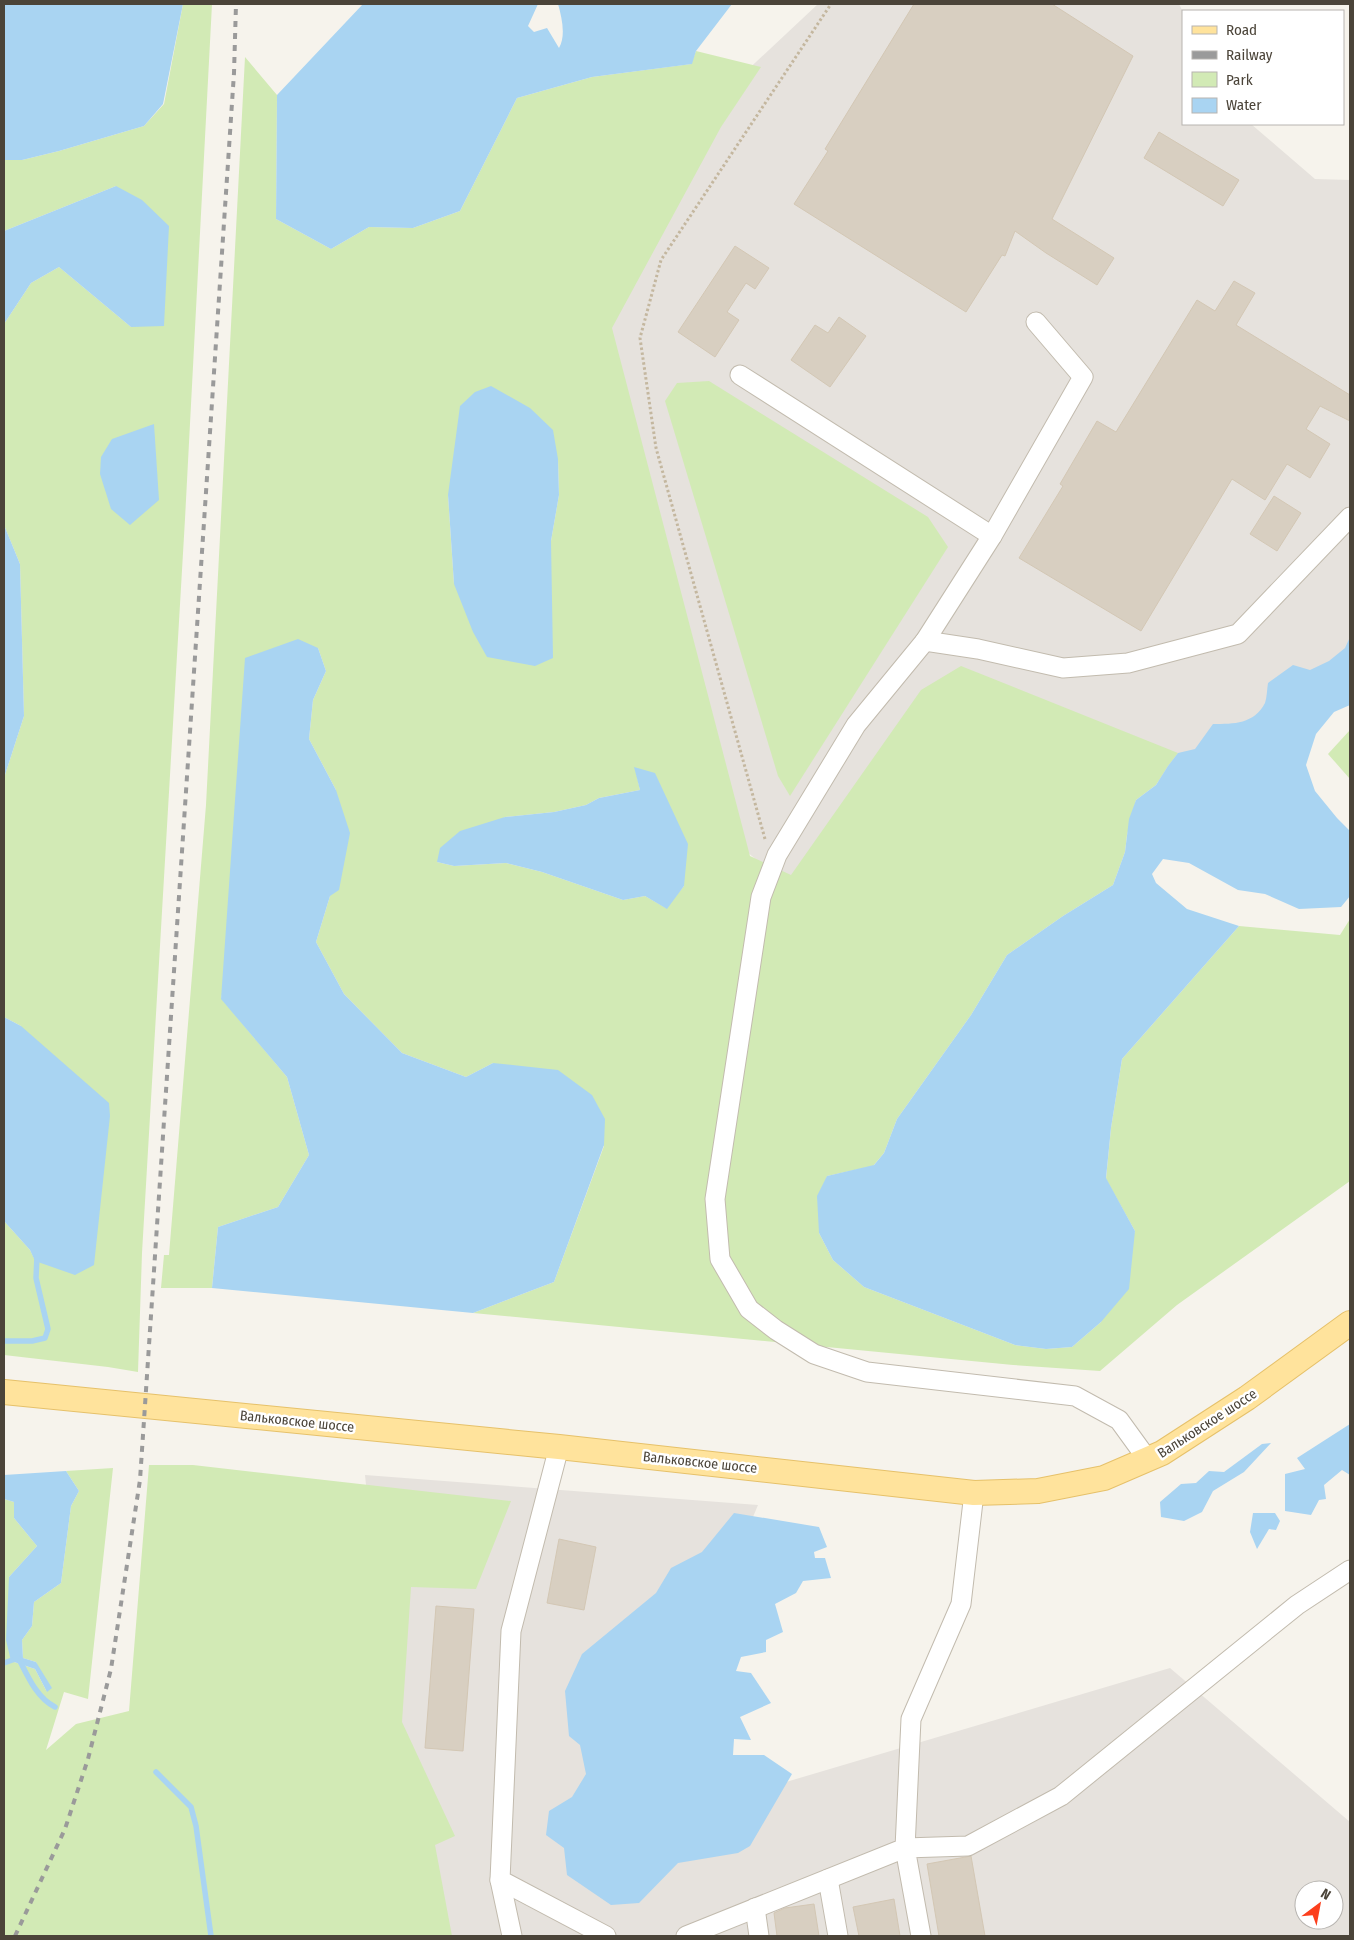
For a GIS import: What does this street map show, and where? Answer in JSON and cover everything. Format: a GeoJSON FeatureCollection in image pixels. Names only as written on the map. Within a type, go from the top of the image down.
{"type":"FeatureCollection","features":[{"type":"Feature","properties":{"kind":"main road","name":"Вальковское шоссе"},"geometry":{"type":"LineString","coordinates":[[4,1392],[559,1447],[974,1493],[1038,1491],[1104,1478],[1162,1454],[1247,1398],[1350,1323]]}},
{"type":"Feature","properties":{"kind":"lane"},"geometry":{"type":"LineString","coordinates":[[1036,322],[1083,377],[992,536],[925,641],[856,725],[777,855],[761,897],[715,1198],[720,1259],[749,1309],[776,1330],[814,1354],[868,1372],[1075,1396],[1119,1420],[1148,1460]]}},
{"type":"Feature","properties":{"kind":"lane"},"geometry":{"type":"LineString","coordinates":[[740,375],[992,536]]}},
{"type":"Feature","properties":{"kind":"lane"},"geometry":{"type":"LineString","coordinates":[[925,641],[978,649],[1063,668],[1128,663],[1238,634],[1350,516]]}},
{"type":"Feature","properties":{"kind":"lane"},"geometry":{"type":"LineString","coordinates":[[512,1936],[500,1880],[510,1632],[559,1447]]}},
{"type":"Feature","properties":{"kind":"lane"},"geometry":{"type":"LineString","coordinates":[[921,1936],[905,1848],[911,1719],[961,1604],[974,1493]]}},
{"type":"Feature","properties":{"kind":"lane"},"geometry":{"type":"LineString","coordinates":[[689,1936],[905,1848],[968,1846],[1061,1796],[1296,1605],[1350,1570]]}},
{"type":"Feature","properties":{"kind":"lane"},"geometry":{"type":"LineString","coordinates":[[828,1879],[838,1936]]}},
{"type":"Feature","properties":{"kind":"lane"},"geometry":{"type":"LineString","coordinates":[[500,1880],[606,1936]]}},
{"type":"Feature","properties":{"kind":"lane"},"geometry":{"type":"LineString","coordinates":[[755,1908],[759,1936]]}},
{"type":"Feature","properties":{"kind":"path"},"geometry":{"type":"LineString","coordinates":[[777,855],[765,839],[656,448],[640,338],[661,260],[831,4]]}},
{"type":"Feature","properties":{"kind":"shaded area"},"geometry":{"type":"Polygon","coordinates":[[[818,4],[1179,4],[1182,10],[1182,125],[1252,125],[1315,179],[1350,180],[1350,683],[1276,741],[805,900],[717,827],[598,347],[740,77],[818,4]]]}},
{"type":"Feature","properties":{"kind":"shaded area"},"geometry":{"type":"Polygon","coordinates":[[[365,1475],[758,1505],[621,1831],[1170,1668],[1350,1822],[1350,1936],[416,1936],[408,1895],[365,1475]]]}},
{"type":"Feature","properties":{"kind":"green space"},"geometry":{"type":"Polygon","coordinates":[[[183,4],[212,4],[185,519],[142,1253],[138,1372],[4,1355],[4,1221],[30,1250],[36,1262],[21,1026],[4,1017],[4,778],[24,716],[20,564],[4,525],[4,324],[31,283],[59,267],[131,327],[116,186],[4,231],[4,160],[22,160],[144,126],[164,104],[183,4]]]}},
{"type":"Feature","properties":{"kind":"green space"},"geometry":{"type":"Polygon","coordinates":[[[696,51],[761,67],[721,127],[612,328],[750,856],[791,875],[921,690],[961,666],[1178,753],[1156,785],[1136,800],[1127,835],[1125,852],[1113,885],[1063,916],[1007,955],[971,1015],[897,1119],[884,1153],[873,1166],[827,1176],[819,1233],[833,1260],[864,1287],[1015,1345],[1046,1349],[1072,1347],[1101,1322],[1135,1231],[1106,1179],[1111,1128],[1122,1059],[1239,926],[1340,935],[1350,919],[1350,1181],[1177,1305],[1100,1371],[1013,1365],[473,1313],[554,1282],[604,1146],[493,1063],[466,1077],[402,1053],[344,994],[316,942],[330,896],[336,790],[309,739],[313,700],[326,671],[318,648],[221,998],[287,1077],[309,1155],[278,1207],[218,1227],[212,1288],[161,1288],[164,1255],[169,1255],[206,805],[245,57],[277,95],[276,219],[331,249],[369,227],[413,228],[460,211],[517,98],[592,77],[691,64],[696,51]],[[558,459],[448,495],[454,584],[551,614],[551,541],[559,495],[558,459]],[[635,767],[640,790],[599,798],[586,805],[554,812],[505,817],[437,862],[454,866],[506,863],[542,872],[623,900],[645,896],[666,908],[684,886],[635,767]]]}},
{"type":"Feature","properties":{"kind":"green space"},"geometry":{"type":"Polygon","coordinates":[[[709,381],[928,517],[948,547],[790,796],[778,776],[665,401],[677,383],[709,381]]]}},
{"type":"Feature","properties":{"kind":"green space"},"geometry":{"type":"Polygon","coordinates":[[[1350,730],[1350,779],[1328,754],[1350,730]]]}},
{"type":"Feature","properties":{"kind":"green space"},"geometry":{"type":"Polygon","coordinates":[[[149,1465],[193,1465],[511,1501],[476,1589],[411,1587],[402,1722],[455,1836],[435,1845],[452,1936],[4,1936],[4,1499],[14,1502],[14,1518],[37,1546],[9,1577],[11,1661],[35,1669],[47,1692],[36,1662],[23,1658],[22,1640],[32,1626],[34,1602],[61,1583],[71,1506],[79,1491],[66,1471],[113,1468],[88,1699],[64,1692],[46,1750],[76,1724],[129,1711],[149,1465]]]}},
{"type":"Feature","properties":{"kind":"water"},"geometry":{"type":"Polygon","coordinates":[[[4,4],[183,4],[163,104],[144,126],[22,160],[4,160],[4,4]]]}},
{"type":"Feature","properties":{"kind":"water"},"geometry":{"type":"Polygon","coordinates":[[[363,4],[538,4],[528,26],[534,32],[547,28],[559,48],[563,32],[558,4],[732,4],[696,51],[692,64],[592,77],[517,98],[460,211],[413,228],[369,227],[331,249],[276,219],[277,95],[363,4]]]}},
{"type":"Feature","properties":{"kind":"water"},"geometry":{"type":"Polygon","coordinates":[[[116,186],[142,200],[169,226],[164,326],[131,327],[59,267],[31,283],[4,324],[4,231],[116,186]]]}},
{"type":"Feature","properties":{"kind":"water"},"geometry":{"type":"Polygon","coordinates":[[[491,386],[530,408],[553,430],[558,459],[559,495],[551,541],[553,658],[535,666],[487,657],[473,632],[454,584],[448,495],[460,406],[475,392],[491,386]]]}},
{"type":"Feature","properties":{"kind":"water"},"geometry":{"type":"Polygon","coordinates":[[[154,424],[159,500],[130,525],[111,509],[100,474],[101,457],[112,439],[154,424]]]}},
{"type":"Feature","properties":{"kind":"water"},"geometry":{"type":"Polygon","coordinates":[[[4,525],[20,564],[24,716],[4,778],[4,525]]]}},
{"type":"Feature","properties":{"kind":"water"},"geometry":{"type":"Polygon","coordinates":[[[1350,637],[1350,705],[1334,712],[1316,734],[1306,765],[1315,791],[1350,831],[1350,896],[1341,907],[1299,909],[1265,894],[1238,890],[1189,863],[1163,859],[1152,874],[1156,883],[1187,909],[1239,926],[1122,1059],[1111,1128],[1106,1178],[1135,1231],[1129,1289],[1101,1322],[1072,1347],[1046,1349],[1015,1345],[864,1287],[833,1260],[819,1233],[817,1196],[827,1176],[874,1165],[884,1153],[897,1119],[971,1015],[1007,955],[1063,916],[1113,885],[1125,852],[1129,819],[1136,800],[1156,785],[1178,753],[1195,749],[1213,724],[1236,723],[1255,715],[1265,703],[1268,683],[1293,665],[1310,670],[1329,661],[1345,648],[1350,637]]]}},
{"type":"Feature","properties":{"kind":"water"},"geometry":{"type":"Polygon","coordinates":[[[298,639],[318,648],[326,671],[313,700],[309,739],[336,790],[350,833],[339,890],[330,896],[316,942],[344,994],[402,1053],[466,1077],[493,1063],[558,1070],[592,1095],[605,1119],[604,1145],[554,1282],[473,1313],[212,1288],[218,1227],[278,1207],[309,1155],[287,1077],[221,999],[245,658],[298,639]]]}},
{"type":"Feature","properties":{"kind":"water"},"geometry":{"type":"Polygon","coordinates":[[[634,767],[655,773],[688,844],[684,886],[667,909],[645,896],[623,900],[542,872],[506,863],[454,866],[437,862],[440,848],[460,831],[505,817],[554,812],[586,805],[599,798],[640,790],[634,767]]]}},
{"type":"Feature","properties":{"kind":"water"},"geometry":{"type":"Polygon","coordinates":[[[4,1017],[21,1026],[109,1103],[110,1116],[94,1265],[75,1275],[35,1261],[30,1250],[4,1221],[4,1017]]]}},
{"type":"Feature","properties":{"kind":"water"},"geometry":{"type":"Polygon","coordinates":[[[1350,1424],[1350,1475],[1342,1470],[1324,1485],[1326,1499],[1319,1500],[1311,1515],[1285,1511],[1285,1474],[1305,1469],[1297,1458],[1350,1424]]]}},
{"type":"Feature","properties":{"kind":"water"},"geometry":{"type":"Polygon","coordinates":[[[1271,1443],[1244,1472],[1213,1491],[1202,1512],[1184,1521],[1161,1517],[1160,1502],[1181,1484],[1196,1483],[1209,1471],[1224,1472],[1262,1444],[1271,1443]]]}},
{"type":"Feature","properties":{"kind":"water"},"geometry":{"type":"Polygon","coordinates":[[[66,1471],[79,1491],[71,1506],[61,1583],[34,1602],[32,1626],[22,1640],[23,1658],[36,1662],[52,1688],[47,1692],[35,1669],[11,1661],[6,1640],[9,1577],[37,1546],[14,1518],[14,1502],[4,1499],[4,1475],[66,1471]]]}},
{"type":"Feature","properties":{"kind":"water"},"geometry":{"type":"Polygon","coordinates":[[[734,1513],[819,1527],[827,1547],[814,1552],[815,1558],[825,1558],[831,1578],[803,1581],[796,1593],[775,1604],[783,1632],[766,1640],[766,1652],[741,1657],[736,1671],[751,1673],[771,1703],[740,1717],[751,1740],[734,1739],[733,1755],[764,1755],[792,1774],[750,1846],[738,1853],[678,1863],[639,1903],[611,1905],[567,1875],[564,1848],[546,1835],[549,1811],[572,1797],[586,1774],[580,1745],[569,1736],[565,1691],[582,1654],[656,1593],[671,1568],[702,1552],[734,1513]]]}},
{"type":"Feature","properties":{"kind":"water"},"geometry":{"type":"Polygon","coordinates":[[[1253,1513],[1275,1513],[1280,1521],[1276,1530],[1269,1529],[1257,1549],[1250,1532],[1253,1513]]]}},
{"type":"Feature","properties":{"kind":"building"},"geometry":{"type":"Polygon","coordinates":[[[914,4],[1052,4],[1133,56],[1052,219],[1114,258],[1097,285],[1015,231],[1005,256],[1002,255],[966,312],[794,204],[828,151],[825,149],[914,4]]]}},
{"type":"Feature","properties":{"kind":"building"},"geometry":{"type":"Polygon","coordinates":[[[1159,132],[1239,180],[1223,206],[1144,158],[1159,132]]]}},
{"type":"Feature","properties":{"kind":"building"},"geometry":{"type":"Polygon","coordinates":[[[735,246],[769,268],[755,289],[746,283],[727,312],[739,320],[715,357],[678,332],[735,246]]]}},
{"type":"Feature","properties":{"kind":"building"},"geometry":{"type":"Polygon","coordinates":[[[1234,281],[1255,293],[1236,325],[1350,395],[1350,421],[1320,406],[1306,429],[1330,444],[1310,478],[1287,464],[1265,500],[1232,479],[1141,631],[1019,558],[1063,486],[1060,484],[1097,421],[1116,432],[1197,300],[1215,311],[1234,281]]]}},
{"type":"Feature","properties":{"kind":"building"},"geometry":{"type":"Polygon","coordinates":[[[839,317],[866,336],[830,387],[791,360],[815,325],[828,333],[839,317]]]}},
{"type":"Feature","properties":{"kind":"building"},"geometry":{"type":"Polygon","coordinates":[[[1274,496],[1301,513],[1277,551],[1250,534],[1274,496]]]}},
{"type":"Feature","properties":{"kind":"building"},"geometry":{"type":"Polygon","coordinates":[[[559,1539],[596,1547],[584,1610],[547,1603],[559,1539]]]}},
{"type":"Feature","properties":{"kind":"building"},"geometry":{"type":"Polygon","coordinates":[[[436,1606],[474,1609],[463,1751],[425,1748],[436,1606]]]}},
{"type":"Feature","properties":{"kind":"building"},"geometry":{"type":"Polygon","coordinates":[[[971,1856],[985,1936],[939,1936],[927,1864],[971,1856]]]}},
{"type":"Feature","properties":{"kind":"building"},"geometry":{"type":"Polygon","coordinates":[[[894,1899],[900,1936],[859,1936],[853,1907],[894,1899]]]}},
{"type":"Feature","properties":{"kind":"building"},"geometry":{"type":"Polygon","coordinates":[[[814,1904],[819,1936],[777,1936],[774,1913],[785,1908],[814,1904]]]}},
{"type":"Feature","properties":{"kind":"waterway"},"geometry":{"type":"LineString","coordinates":[[4,1341],[32,1341],[45,1338],[48,1329],[36,1278],[37,1256]]}},
{"type":"Feature","properties":{"kind":"waterway"},"geometry":{"type":"LineString","coordinates":[[4,1663],[18,1658]]}},
{"type":"Feature","properties":{"kind":"waterway"},"geometry":{"type":"LineString","coordinates":[[19,1659],[38,1693],[55,1707]]}},
{"type":"Feature","properties":{"kind":"waterway"},"geometry":{"type":"LineString","coordinates":[[156,1772],[191,1807],[196,1826],[211,1936]]}},
{"type":"Feature","properties":{"kind":"railway"},"geometry":{"type":"LineString","coordinates":[[15,1936],[65,1829],[88,1759],[111,1669],[140,1480],[234,73],[236,4]]}}]}
